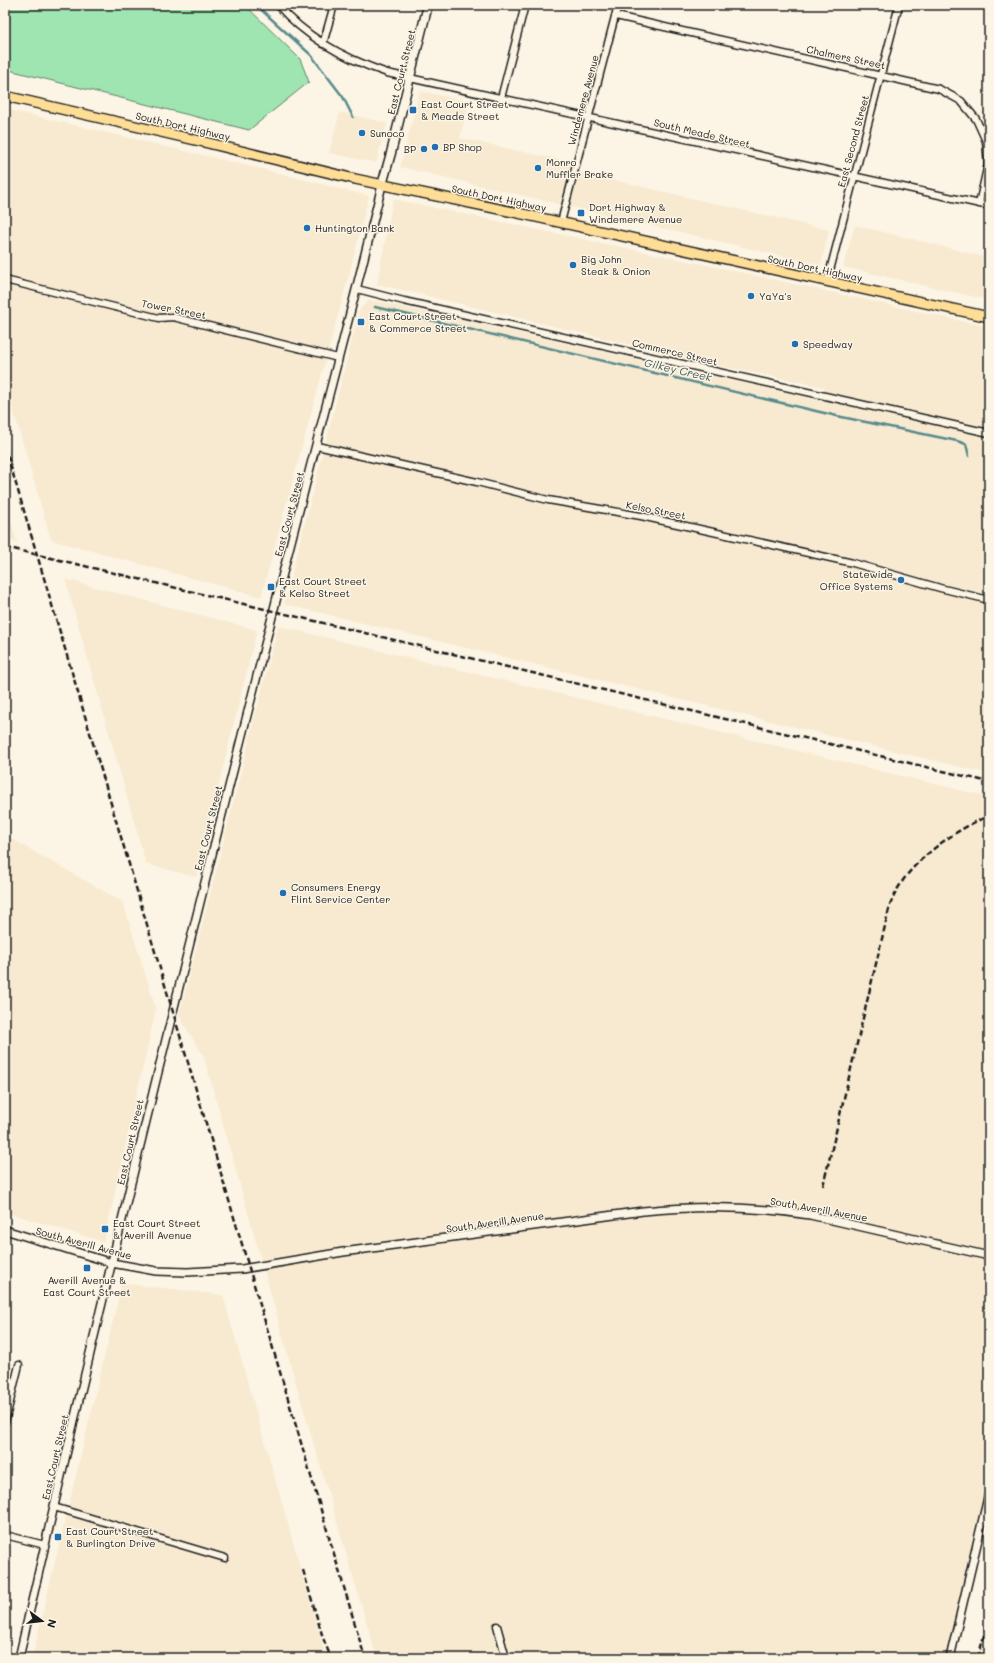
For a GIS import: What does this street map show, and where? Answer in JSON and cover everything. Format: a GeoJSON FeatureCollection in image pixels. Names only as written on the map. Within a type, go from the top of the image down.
{"type":"FeatureCollection","features":[{"type":"Feature","properties":{"kind":"main road","name":"East Court Street"},"geometry":{"type":"LineString","coordinates":[[382,185],[392,153],[428,5]]}},
{"type":"Feature","properties":{"kind":"main road","name":"South Dort Highway"},"geometry":{"type":"LineString","coordinates":[[5,96],[382,185],[562,222],[989,317]]}},
{"type":"Feature","properties":{"kind":"street","name":"South Meade Street"},"geometry":{"type":"LineString","coordinates":[[278,5],[300,26],[323,44],[360,63],[387,73],[989,206]]}},
{"type":"Feature","properties":{"kind":"street"},"geometry":{"type":"LineString","coordinates":[[323,44],[334,5]]}},
{"type":"Feature","properties":{"kind":"street"},"geometry":{"type":"LineString","coordinates":[[501,98],[525,5]]}},
{"type":"Feature","properties":{"kind":"street","name":"Windemere Avenue"},"geometry":{"type":"LineString","coordinates":[[562,222],[618,5]]}},
{"type":"Feature","properties":{"kind":"street","name":"East Second Street"},"geometry":{"type":"LineString","coordinates":[[827,282],[899,5]]}},
{"type":"Feature","properties":{"kind":"street","name":"Chalmers Street"},"geometry":{"type":"LineString","coordinates":[[616,16],[939,89],[961,101],[976,119],[986,141],[988,164],[979,204]]}},
{"type":"Feature","properties":{"kind":"street","name":"East Court Street"},"geometry":{"type":"LineString","coordinates":[[19,1658],[156,1077],[272,615],[357,289],[382,185]]}},
{"type":"Feature","properties":{"kind":"street","name":"Tower Street"},"geometry":{"type":"LineString","coordinates":[[5,280],[159,318],[173,317],[338,358]]}},
{"type":"Feature","properties":{"kind":"street","name":"Commerce Street"},"geometry":{"type":"LineString","coordinates":[[357,289],[411,303],[989,433]]}},
{"type":"Feature","properties":{"kind":"street","name":"Kelso Street"},"geometry":{"type":"LineString","coordinates":[[317,446],[477,482],[548,500],[641,516],[853,563],[940,588],[989,600]]}},
{"type":"Feature","properties":{"kind":"street","name":"South Averill Avenue"},"geometry":{"type":"LineString","coordinates":[[5,1230],[112,1263],[170,1272],[242,1269],[343,1252],[643,1211],[706,1206],[760,1208],[810,1215],[989,1256]]}},
{"type":"Feature","properties":{"kind":"street"},"geometry":{"type":"LineString","coordinates":[[5,1422],[19,1365]]}},
{"type":"Feature","properties":{"kind":"street"},"geometry":{"type":"LineString","coordinates":[[950,1658],[989,1493]]}},
{"type":"Feature","properties":{"kind":"street"},"geometry":{"type":"LineString","coordinates":[[54,1507],[225,1558]]}},
{"type":"Feature","properties":{"kind":"street"},"geometry":{"type":"LineString","coordinates":[[5,1535],[45,1545]]}},
{"type":"Feature","properties":{"kind":"street"},"geometry":{"type":"LineString","coordinates":[[496,1626],[506,1658]]}},
{"type":"Feature","properties":{"kind":"shaded area"},"geometry":{"type":"Polygon","coordinates":[[[420,91],[469,102],[460,138],[570,162],[583,173],[829,230],[821,265],[400,167],[420,91]]]}},
{"type":"Feature","properties":{"kind":"shaded area"},"geometry":{"type":"Polygon","coordinates":[[[5,109],[266,170],[369,196],[261,597],[51,540],[5,382],[5,109]]]}},
{"type":"Feature","properties":{"kind":"shaded area"},"geometry":{"type":"Polygon","coordinates":[[[340,112],[387,123],[376,163],[329,153],[340,112]]]}},
{"type":"Feature","properties":{"kind":"shaded area"},"geometry":{"type":"Polygon","coordinates":[[[393,199],[735,271],[989,327],[989,774],[284,604],[360,309],[368,301],[376,301],[821,400],[824,387],[711,364],[377,284],[393,199]]]}},
{"type":"Feature","properties":{"kind":"shaded area"},"geometry":{"type":"Polygon","coordinates":[[[855,225],[989,258],[989,300],[843,267],[855,225]]]}},
{"type":"Feature","properties":{"kind":"shaded area"},"geometry":{"type":"Polygon","coordinates":[[[5,500],[17,542],[5,540],[5,500]]]}},
{"type":"Feature","properties":{"kind":"shaded area"},"geometry":{"type":"Polygon","coordinates":[[[65,579],[257,630],[196,877],[146,864],[65,579]]]}},
{"type":"Feature","properties":{"kind":"shaded area"},"geometry":{"type":"Polygon","coordinates":[[[278,626],[989,797],[989,1469],[946,1658],[377,1658],[294,1377],[204,1057],[179,1016],[278,626]]]}},
{"type":"Feature","properties":{"kind":"shaded area"},"geometry":{"type":"Polygon","coordinates":[[[5,835],[123,902],[156,1009],[104,1242],[5,1212],[5,835]]]}},
{"type":"Feature","properties":{"kind":"shaded area"},"geometry":{"type":"Polygon","coordinates":[[[122,1283],[223,1295],[326,1658],[32,1658],[122,1283]]]}},
{"type":"Feature","properties":{"kind":"green space"},"geometry":{"type":"Polygon","coordinates":[[[5,5],[245,5],[300,59],[309,82],[249,130],[5,69],[5,5]]]}},
{"type":"Feature","properties":{"kind":"waterway","name":"Gilkey Creek"},"geometry":{"type":"LineString","coordinates":[[256,5],[311,55],[343,97],[353,117]]}},
{"type":"Feature","properties":{"kind":"waterway","name":"Gilkey Creek"},"geometry":{"type":"LineString","coordinates":[[375,307],[837,416],[957,441],[966,444],[969,456]]}},
{"type":"Feature","properties":{"kind":"railway"},"geometry":{"type":"LineString","coordinates":[[5,447],[365,1658]]}},
{"type":"Feature","properties":{"kind":"railway"},"geometry":{"type":"LineString","coordinates":[[5,547],[989,782]]}},
{"type":"Feature","properties":{"kind":"railway"},"geometry":{"type":"LineString","coordinates":[[823,1186],[892,900],[907,875],[927,854],[939,844],[965,828],[989,816]]}},
{"type":"Feature","properties":{"kind":"railway"},"geometry":{"type":"LineString","coordinates":[[303,1570],[323,1638],[331,1658]]}},
{"type":"Feature","properties":{"kind":"railway"},"geometry":{"type":"LineString","coordinates":[[978,1658],[989,1617]]}},
{"type":"Feature","properties":{"kind":"place","name":"East Court Street & Meade Street"},"geometry":{"type":"Point","coordinates":[413,110]}},
{"type":"Feature","properties":{"kind":"place","name":"Sunoco"},"geometry":{"type":"Point","coordinates":[362,133]}},
{"type":"Feature","properties":{"kind":"place","name":"BP Shop"},"geometry":{"type":"Point","coordinates":[435,147]}},
{"type":"Feature","properties":{"kind":"place","name":"BP"},"geometry":{"type":"Point","coordinates":[424,149]}},
{"type":"Feature","properties":{"kind":"place","name":"Monro Muffler Brake"},"geometry":{"type":"Point","coordinates":[538,168]}},
{"type":"Feature","properties":{"kind":"place","name":"Dort Highway & Windemere Avenue"},"geometry":{"type":"Point","coordinates":[581,213]}},
{"type":"Feature","properties":{"kind":"place","name":"Huntington Bank"},"geometry":{"type":"Point","coordinates":[307,228]}},
{"type":"Feature","properties":{"kind":"place","name":"Big John Steak & Onion"},"geometry":{"type":"Point","coordinates":[573,265]}},
{"type":"Feature","properties":{"kind":"place","name":"YaYa's"},"geometry":{"type":"Point","coordinates":[751,296]}},
{"type":"Feature","properties":{"kind":"place","name":"East Court Street & Commerce Street"},"geometry":{"type":"Point","coordinates":[361,322]}},
{"type":"Feature","properties":{"kind":"place","name":"Speedway"},"geometry":{"type":"Point","coordinates":[795,344]}},
{"type":"Feature","properties":{"kind":"place","name":"Statewide Office Systems"},"geometry":{"type":"Point","coordinates":[901,580]}},
{"type":"Feature","properties":{"kind":"place","name":"East Court Street & Kelso Street"},"geometry":{"type":"Point","coordinates":[271,587]}},
{"type":"Feature","properties":{"kind":"place","name":"Consumers Energy Flint Service Center"},"geometry":{"type":"Point","coordinates":[283,893]}},
{"type":"Feature","properties":{"kind":"place","name":"East Court Street & Averill Avenue"},"geometry":{"type":"Point","coordinates":[105,1229]}},
{"type":"Feature","properties":{"kind":"place","name":"Averill Avenue & East Court Street"},"geometry":{"type":"Point","coordinates":[87,1268]}},
{"type":"Feature","properties":{"kind":"place","name":"East Court Street & Burlington Drive"},"geometry":{"type":"Point","coordinates":[58,1537]}}]}
